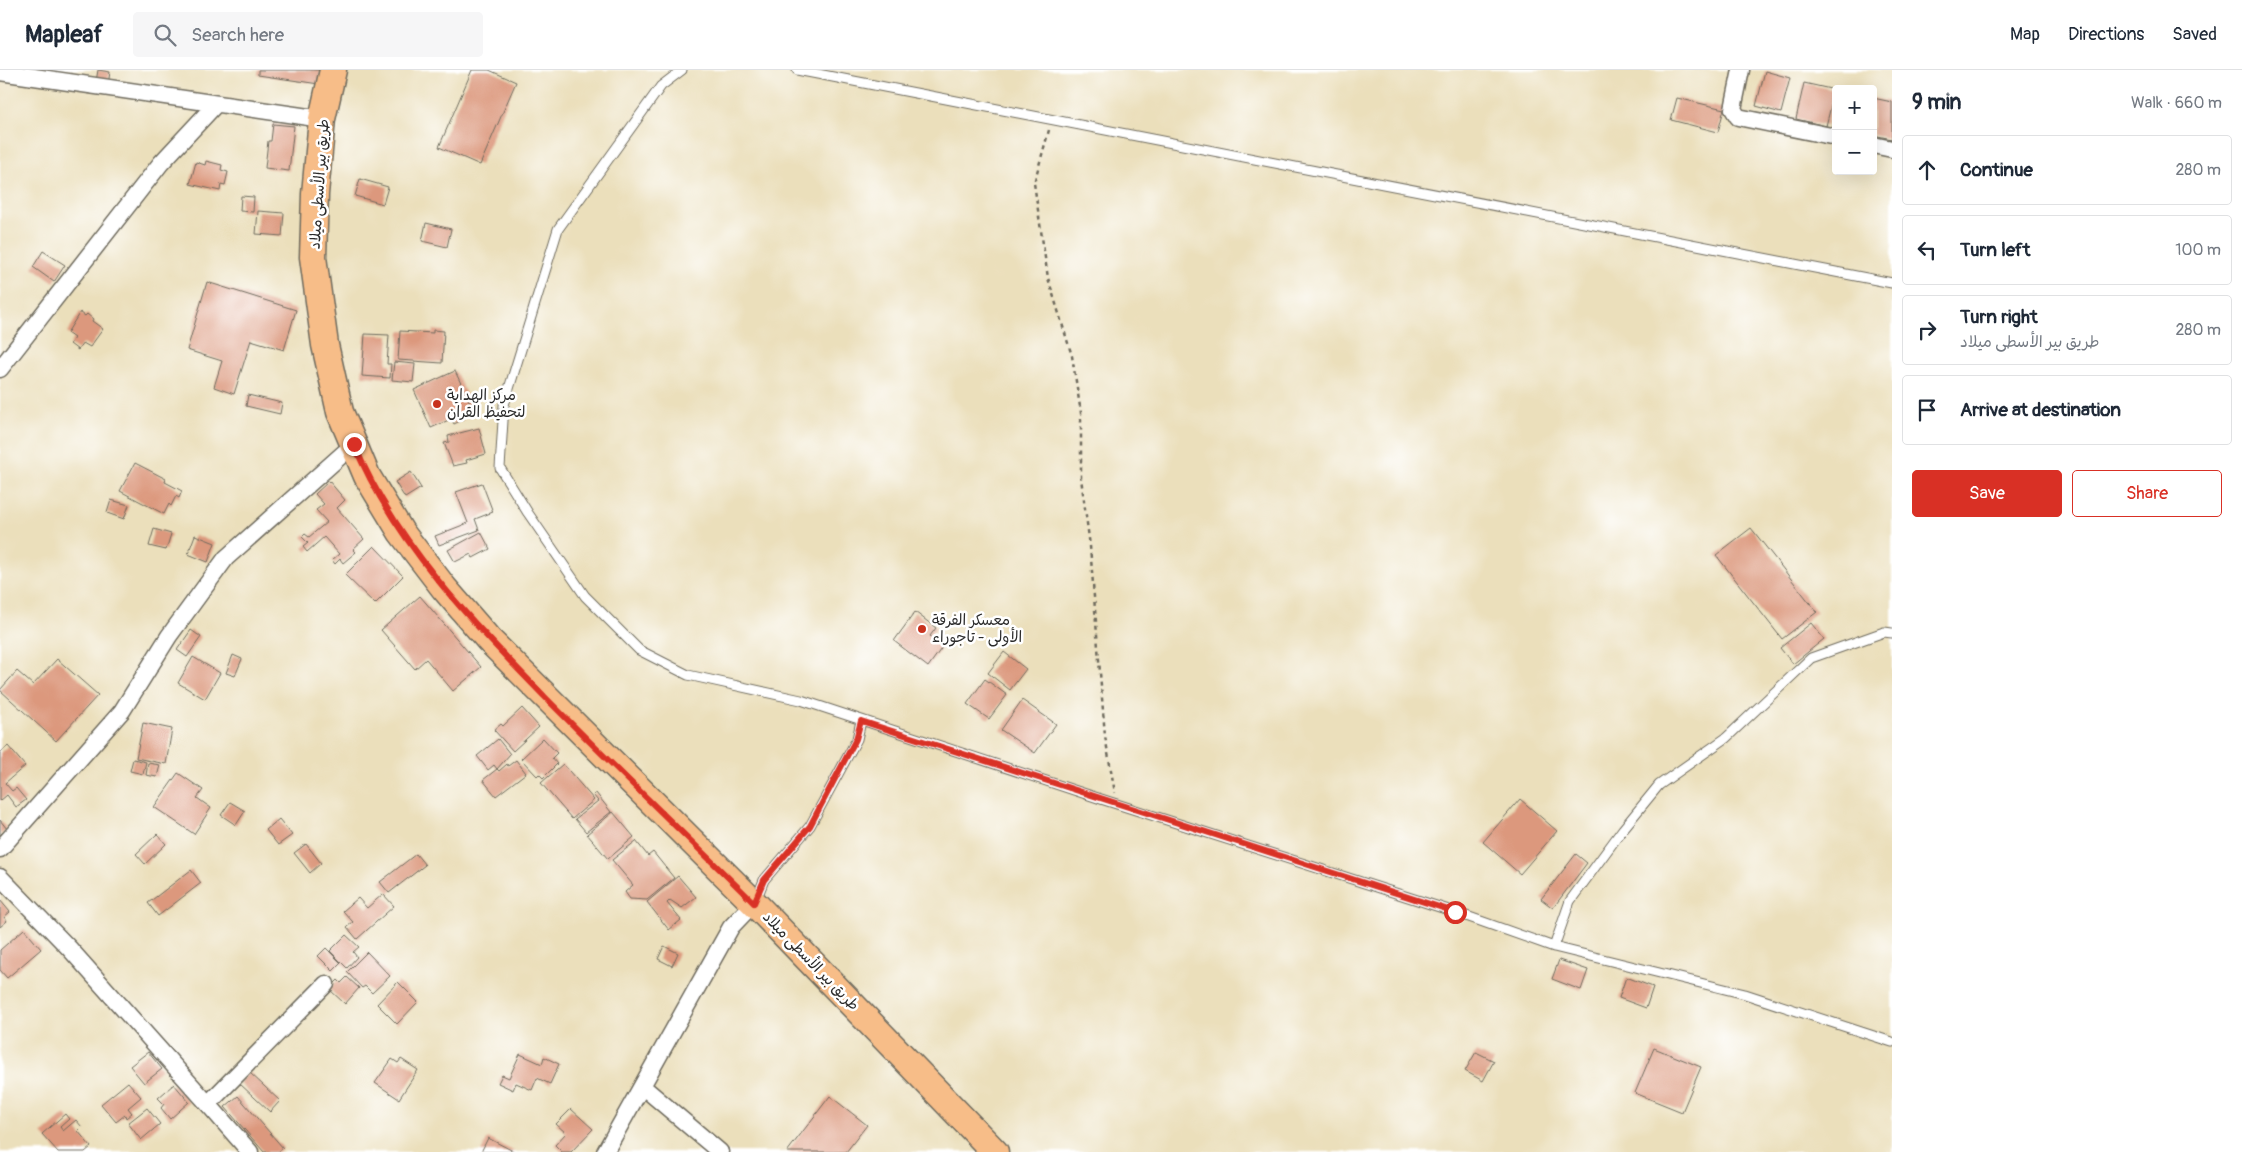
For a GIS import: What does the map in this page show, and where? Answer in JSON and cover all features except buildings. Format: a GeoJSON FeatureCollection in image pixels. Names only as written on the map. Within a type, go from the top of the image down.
{"type":"FeatureCollection","features":[{"type":"Feature","properties":{"kind":"main road","name":"طريق بير الأسطى ميلاد"},"geometry":{"type":"LineString","coordinates":[[333,70],[322,119],[315,194],[313,257],[325,345],[340,412],[367,476],[401,532],[444,588],[476,625],[567,719],[754,903],[995,1152]]}},
{"type":"Feature","properties":{"kind":"street"},"geometry":{"type":"LineString","coordinates":[[1741,70],[1733,109],[1738,117],[1832,136]]}},
{"type":"Feature","properties":{"kind":"street"},"geometry":{"type":"LineString","coordinates":[[0,72],[322,119]]}},
{"type":"Feature","properties":{"kind":"street"},"geometry":{"type":"LineString","coordinates":[[0,369],[161,163],[216,104]]}},
{"type":"Feature","properties":{"kind":"street"},"geometry":{"type":"LineString","coordinates":[[1877,146],[1892,149]]}},
{"type":"Feature","properties":{"kind":"street"},"geometry":{"type":"LineString","coordinates":[[0,850],[122,711],[169,636],[226,558],[354,444]]}},
{"type":"Feature","properties":{"kind":"street"},"geometry":{"type":"LineString","coordinates":[[0,876],[63,942],[250,1152]]}},
{"type":"Feature","properties":{"kind":"street"},"geometry":{"type":"LineString","coordinates":[[605,1152],[731,927],[754,903]]}},
{"type":"Feature","properties":{"kind":"street"},"geometry":{"type":"LineString","coordinates":[[208,1104],[326,984]]}},
{"type":"Feature","properties":{"kind":"street"},"geometry":{"type":"LineString","coordinates":[[642,1086],[720,1152]]}},
{"type":"Feature","properties":{"kind":"lane"},"geometry":{"type":"LineString","coordinates":[[682,70],[661,86],[558,229],[504,405],[500,468],[585,596],[639,650],[688,675],[800,700],[1455,912],[1554,947],[1745,994],[1892,1042]]}},
{"type":"Feature","properties":{"kind":"lane"},"geometry":{"type":"LineString","coordinates":[[797,70],[1892,283]]}},
{"type":"Feature","properties":{"kind":"lane"},"geometry":{"type":"LineString","coordinates":[[1554,947],[1570,901],[1623,829],[1659,785],[1726,738],[1811,658],[1884,632],[1892,633]]}},
{"type":"Feature","properties":{"kind":"lane"},"geometry":{"type":"LineString","coordinates":[[754,903],[764,880],[810,826],[856,739],[861,721]]}},
{"type":"Feature","properties":{"kind":"path"},"geometry":{"type":"LineString","coordinates":[[1052,119],[1034,183],[1048,278],[1072,356],[1080,413],[1082,478],[1090,546],[1105,736],[1115,796]]}},
{"type":"Feature","properties":{"kind":"place","name":"مركز الهداية لتحفيظ القران"},"geometry":{"type":"Point","coordinates":[437,404]}},
{"type":"Feature","properties":{"kind":"place","name":"معسكر الفرقة الأولى - تاجوراء"},"geometry":{"type":"Point","coordinates":[922,629]}},
{"type":"Feature","properties":{"kind":"route"},"geometry":{"type":"LineString","coordinates":[[354,444],[367,476],[401,532],[444,588],[489,640],[754,903],[764,880],[810,826],[856,739],[861,721],[1455,912]]}}]}
